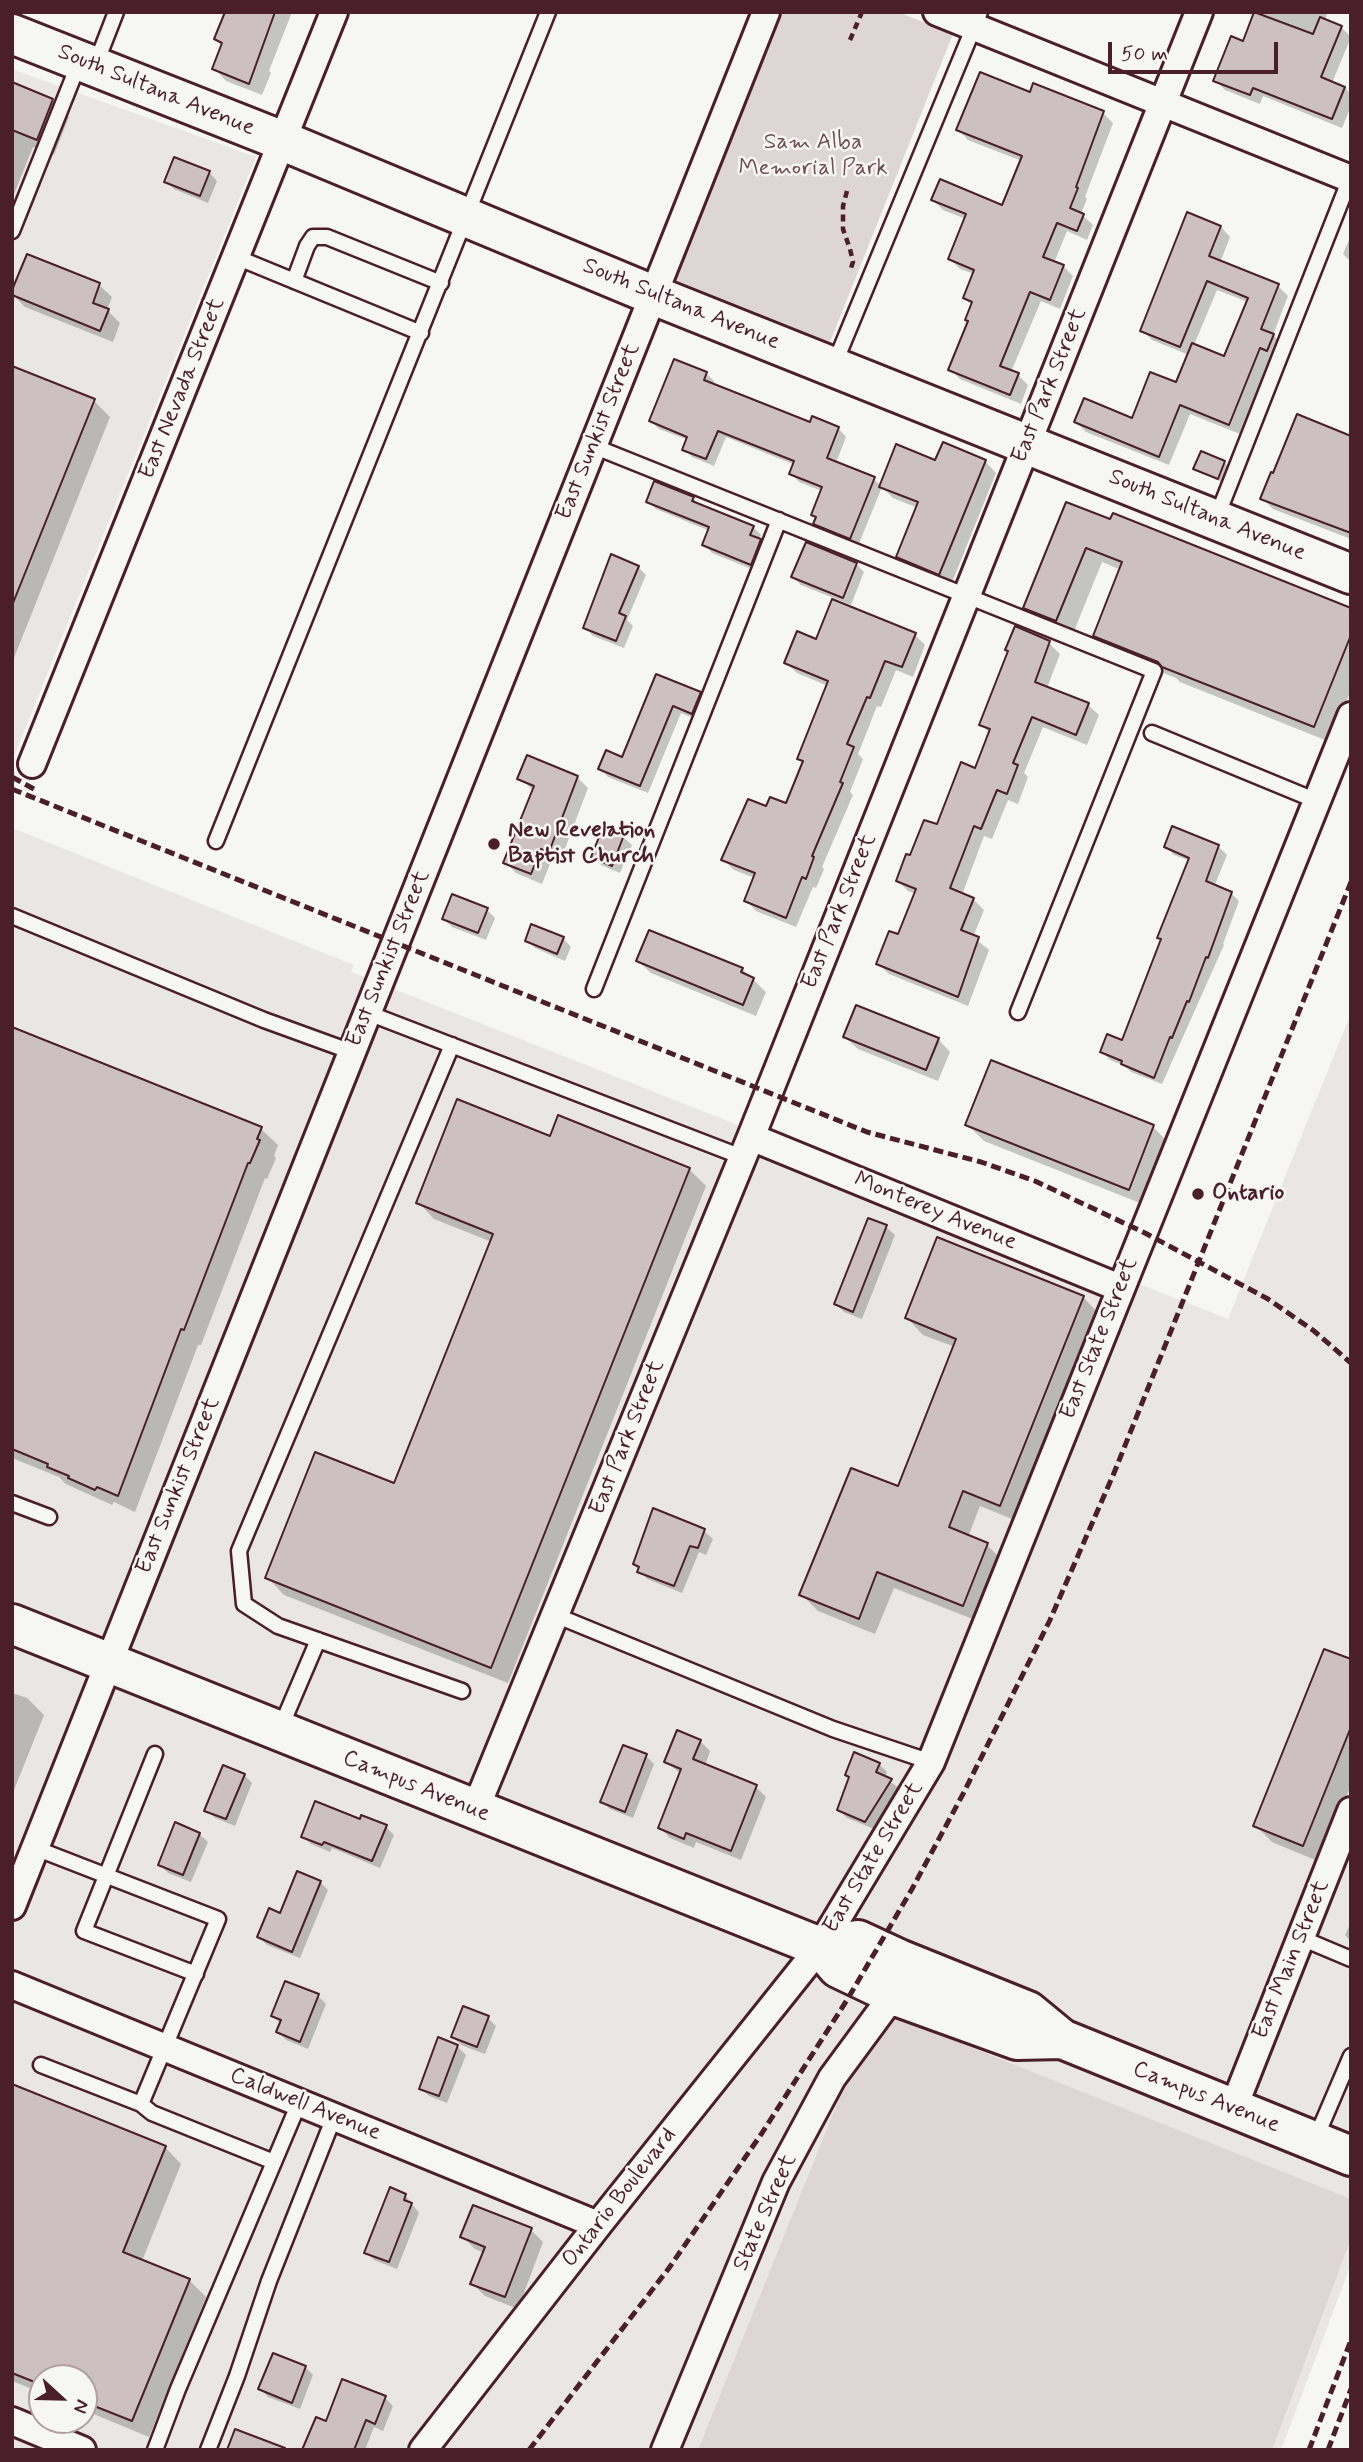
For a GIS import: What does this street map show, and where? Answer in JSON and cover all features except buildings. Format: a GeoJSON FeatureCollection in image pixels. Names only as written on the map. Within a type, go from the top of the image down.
{"type":"FeatureCollection","features":[{"type":"Feature","properties":{"kind":"street","name":"East Nevada Street"},"geometry":{"type":"LineString","coordinates":[[32,765],[334,12]]}},
{"type":"Feature","properties":{"kind":"street","name":"East Sunkist Street"},"geometry":{"type":"LineString","coordinates":[[12,1906],[766,12]]}},
{"type":"Feature","properties":{"kind":"street"},"geometry":{"type":"LineString","coordinates":[[937,12],[977,20],[1163,103],[1350,178]]}},
{"type":"Feature","properties":{"kind":"street","name":"East Park Street"},"geometry":{"type":"LineString","coordinates":[[475,1810],[747,1147],[1199,12]]}},
{"type":"Feature","properties":{"kind":"street","name":"South Sultana Avenue"},"geometry":{"type":"LineString","coordinates":[[12,34],[283,141],[653,295],[1351,574]]}},
{"type":"Feature","properties":{"kind":"street","name":"East State Street"},"geometry":{"type":"LineString","coordinates":[[820,1947],[931,1762],[1351,716]]}},
{"type":"Feature","properties":{"kind":"street","name":"Monterey Avenue"},"geometry":{"type":"LineString","coordinates":[[747,1147],[1120,1288]]}},
{"type":"Feature","properties":{"kind":"street","name":"Campus Avenue"},"geometry":{"type":"LineString","coordinates":[[12,1624],[820,1947],[838,1968],[901,1998],[1017,2040],[1062,2039]]}},
{"type":"Feature","properties":{"kind":"street","name":"East Main Street"},"geometry":{"type":"LineString","coordinates":[[1233,2109],[1351,1811]]}},
{"type":"Feature","properties":{"kind":"street","name":"Campus Avenue"},"geometry":{"type":"LineString","coordinates":[[820,1947],[858,1940],[1028,2011],[1062,2039],[1351,2156]]}},
{"type":"Feature","properties":{"kind":"street","name":"Ontario Boulevard"},"geometry":{"type":"LineString","coordinates":[[423,2450],[820,1947]]}},
{"type":"Feature","properties":{"kind":"street","name":"Caldwell Avenue"},"geometry":{"type":"LineString","coordinates":[[12,1985],[598,2225]]}},
{"type":"Feature","properties":{"kind":"street","name":"State Street"},"geometry":{"type":"LineString","coordinates":[[665,2450],[776,2182],[832,2078],[885,2006],[901,1998]]}},
{"type":"Feature","properties":{"kind":"street"},"geometry":{"type":"LineString","coordinates":[[12,2421],[82,2450]]}},
{"type":"Feature","properties":{"kind":"lane"},"geometry":{"type":"LineString","coordinates":[[12,231],[88,64],[116,12]]}},
{"type":"Feature","properties":{"kind":"lane"},"geometry":{"type":"LineString","coordinates":[[216,841],[548,12]]}},
{"type":"Feature","properties":{"kind":"lane"},"geometry":{"type":"LineString","coordinates":[[834,366],[977,20]]}},
{"type":"Feature","properties":{"kind":"lane"},"geometry":{"type":"LineString","coordinates":[[1216,519],[1350,178]]}},
{"type":"Feature","properties":{"kind":"lane"},"geometry":{"type":"LineString","coordinates":[[294,281],[313,237],[327,237],[440,283]]}},
{"type":"Feature","properties":{"kind":"lane"},"geometry":{"type":"LineString","coordinates":[[236,257],[421,333]]}},
{"type":"Feature","properties":{"kind":"lane"},"geometry":{"type":"LineString","coordinates":[[593,446],[1154,671],[1018,1012]]}},
{"type":"Feature","properties":{"kind":"lane"},"geometry":{"type":"LineString","coordinates":[[594,989],[779,520]]}},
{"type":"Feature","properties":{"kind":"lane"},"geometry":{"type":"LineString","coordinates":[[1152,733],[1317,801]]}},
{"type":"Feature","properties":{"kind":"lane"},"geometry":{"type":"LineString","coordinates":[[12,916],[264,1020],[352,1052]]}},
{"type":"Feature","properties":{"kind":"lane"},"geometry":{"type":"LineString","coordinates":[[368,1013],[452,1045],[747,1147]]}},
{"type":"Feature","properties":{"kind":"lane"},"geometry":{"type":"LineString","coordinates":[[452,1045],[239,1551],[244,1604],[278,1626],[463,1691]]}},
{"type":"Feature","properties":{"kind":"lane"},"geometry":{"type":"LineString","coordinates":[[12,1503],[49,1517]]}},
{"type":"Feature","properties":{"kind":"lane"},"geometry":{"type":"LineString","coordinates":[[555,1615],[833,1729],[931,1762]]}},
{"type":"Feature","properties":{"kind":"lane"},"geometry":{"type":"LineString","coordinates":[[279,1732],[318,1640]]}},
{"type":"Feature","properties":{"kind":"lane"},"geometry":{"type":"LineString","coordinates":[[155,1754],[84,1931],[196,1974]]}},
{"type":"Feature","properties":{"kind":"lane"},"geometry":{"type":"LineString","coordinates":[[35,1848],[218,1919],[141,2104]]}},
{"type":"Feature","properties":{"kind":"lane"},"geometry":{"type":"LineString","coordinates":[[1301,1937],[1351,1959]]}},
{"type":"Feature","properties":{"kind":"lane"},"geometry":{"type":"LineString","coordinates":[[1314,2141],[1351,2056]]}},
{"type":"Feature","properties":{"kind":"lane"},"geometry":{"type":"LineString","coordinates":[[41,2065],[141,2104],[152,2113],[274,2162]]}},
{"type":"Feature","properties":{"kind":"lane"},"geometry":{"type":"LineString","coordinates":[[155,2450],[178,2389],[299,2103]]}},
{"type":"Feature","properties":{"kind":"lane"},"geometry":{"type":"LineString","coordinates":[[208,2450],[237,2376],[269,2281],[334,2117]]}},
{"type":"Feature","properties":{"kind":"path"},"geometry":{"type":"LineString","coordinates":[[850,40],[862,12]]}},
{"type":"Feature","properties":{"kind":"path"},"geometry":{"type":"LineString","coordinates":[[847,191],[842,229],[850,249],[853,262],[851,268]]}},
{"type":"Feature","properties":{"kind":"shaded area"},"geometry":{"type":"Polygon","coordinates":[[[12,69],[256,157],[12,761],[12,69]]]}},
{"type":"Feature","properties":{"kind":"shaded area"},"geometry":{"type":"Polygon","coordinates":[[[12,828],[354,965],[351,972],[1228,1319],[1351,1013],[1351,2264],[1281,2450],[12,2450],[12,828]]]}},
{"type":"Feature","properties":{"kind":"green space","name":"Sam Alba Memorial Park"},"geometry":{"type":"Polygon","coordinates":[[[780,12],[898,12],[953,34],[830,342],[673,279],[780,12]]]}},
{"type":"Feature","properties":{"kind":"green space"},"geometry":{"type":"Polygon","coordinates":[[[892,2016],[1351,2199],[1351,2238],[1272,2450],[698,2450],[839,2099],[892,2016]]]}},
{"type":"Feature","properties":{"kind":"railway"},"geometry":{"type":"LineString","coordinates":[[12,777],[34,789]]}},
{"type":"Feature","properties":{"kind":"railway"},"geometry":{"type":"LineString","coordinates":[[12,789],[867,1132],[981,1162],[1035,1181],[1145,1233],[1268,1299],[1314,1331],[1351,1363]]}},
{"type":"Feature","properties":{"kind":"railway"},"geometry":{"type":"LineString","coordinates":[[529,2450],[669,2268],[762,2133],[847,2000],[912,1889],[963,1794],[1050,1620],[1114,1473],[1351,882]]}},
{"type":"Feature","properties":{"kind":"railway"},"geometry":{"type":"LineString","coordinates":[[1309,2450],[1351,2340]]}},
{"type":"Feature","properties":{"kind":"railway"},"geometry":{"type":"LineString","coordinates":[[1328,2450],[1351,2389]]}},
{"type":"Feature","properties":{"kind":"place","name":"New Revelation Baptist Church"},"geometry":{"type":"Point","coordinates":[494,844]}},
{"type":"Feature","properties":{"kind":"place","name":"Ontario"},"geometry":{"type":"Point","coordinates":[1198,1194]}}]}
